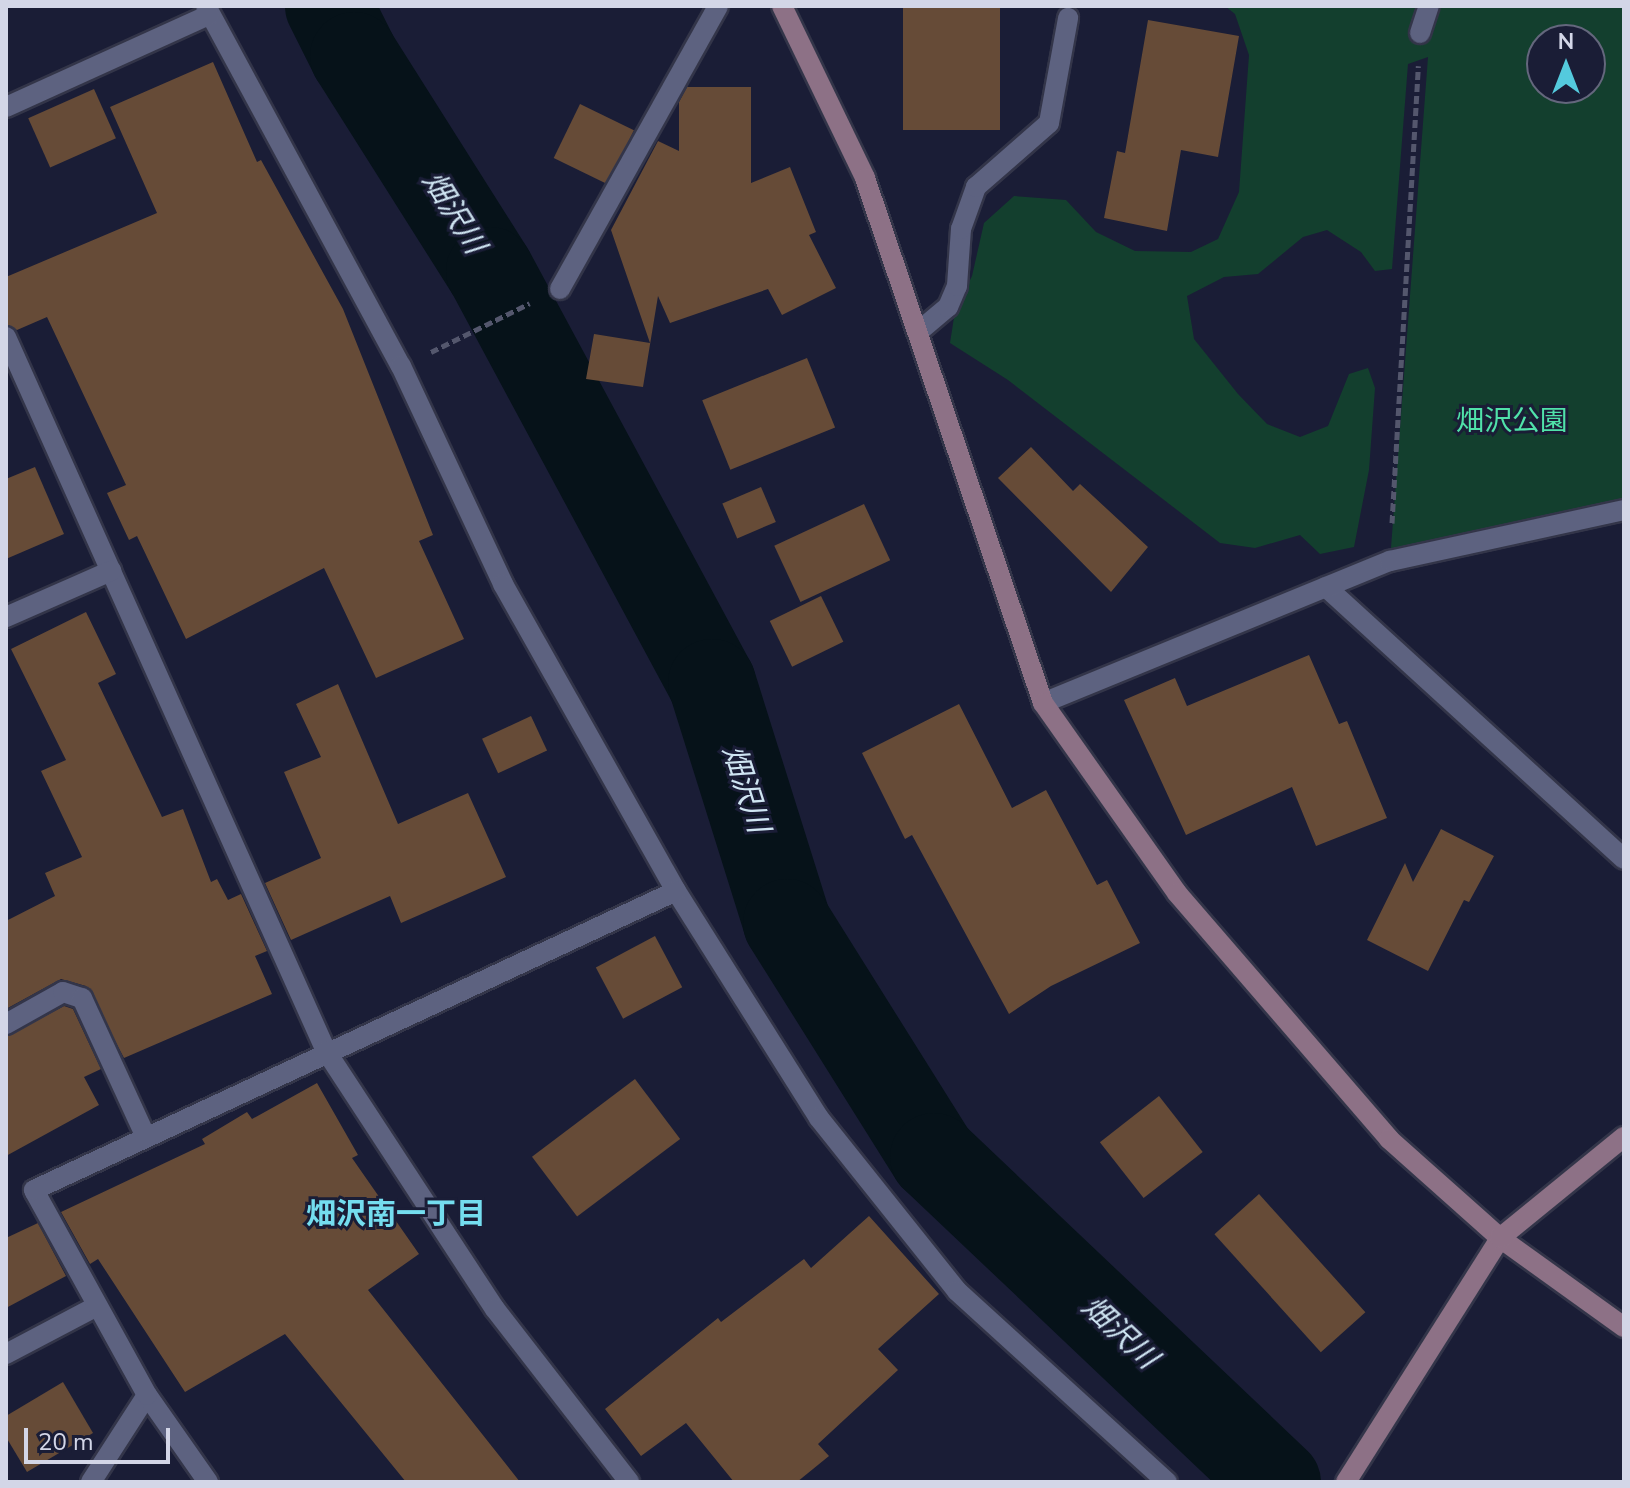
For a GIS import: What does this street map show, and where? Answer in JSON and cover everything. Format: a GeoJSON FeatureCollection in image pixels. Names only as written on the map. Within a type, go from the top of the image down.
{"type":"FeatureCollection","features":[{"type":"Feature","properties":{"kind":"street"},"geometry":{"type":"LineString","coordinates":[[560,289],[718,6]]}},
{"type":"Feature","properties":{"kind":"street"},"geometry":{"type":"LineString","coordinates":[[782,6],[865,178],[1043,703],[1177,893],[1389,1139],[1500,1238],[1624,1327]]}},
{"type":"Feature","properties":{"kind":"street"},"geometry":{"type":"LineString","coordinates":[[1420,33],[1429,6]]}},
{"type":"Feature","properties":{"kind":"street"},"geometry":{"type":"LineString","coordinates":[[6,107],[208,10],[401,366],[503,584],[676,891],[819,1118],[957,1291],[1167,1482]]}},
{"type":"Feature","properties":{"kind":"street"},"geometry":{"type":"LineString","coordinates":[[918,332],[948,307],[957,286],[961,229],[976,187],[1049,123],[1068,18]]}},
{"type":"Feature","properties":{"kind":"street"},"geometry":{"type":"LineString","coordinates":[[6,337],[326,1051],[495,1309],[629,1482]]}},
{"type":"Feature","properties":{"kind":"street"},"geometry":{"type":"LineString","coordinates":[[1043,703],[1390,561],[1624,510]]}},
{"type":"Feature","properties":{"kind":"street"},"geometry":{"type":"LineString","coordinates":[[6,617],[111,571]]}},
{"type":"Feature","properties":{"kind":"street"},"geometry":{"type":"LineString","coordinates":[[1326,587],[1624,859]]}},
{"type":"Feature","properties":{"kind":"street"},"geometry":{"type":"LineString","coordinates":[[208,1482],[147,1395],[95,1307],[34,1190],[326,1051],[676,891]]}},
{"type":"Feature","properties":{"kind":"street"},"geometry":{"type":"LineString","coordinates":[[6,1024],[63,992],[82,998],[146,1137]]}},
{"type":"Feature","properties":{"kind":"street"},"geometry":{"type":"LineString","coordinates":[[1346,1482],[1500,1238],[1624,1137]]}},
{"type":"Feature","properties":{"kind":"street"},"geometry":{"type":"LineString","coordinates":[[6,1354],[95,1307]]}},
{"type":"Feature","properties":{"kind":"street"},"geometry":{"type":"LineString","coordinates":[[91,1482],[147,1395]]}},
{"type":"Feature","properties":{"kind":"path"},"geometry":{"type":"LineString","coordinates":[[1390,561],[1420,33]]}},
{"type":"Feature","properties":{"kind":"path"},"geometry":{"type":"LineString","coordinates":[[401,366],[560,289]]}},
{"type":"Feature","properties":{"kind":"green space","name":"畑沢公園"},"geometry":{"type":"Polygon","coordinates":[[[1225,6],[1624,6],[1624,514],[1390,561],[1428,57],[1408,64],[1392,269],[1375,271],[1361,252],[1327,230],[1303,237],[1258,274],[1224,277],[1187,296],[1194,339],[1238,394],[1267,424],[1300,437],[1328,426],[1349,374],[1368,368],[1375,388],[1369,470],[1354,547],[1320,554],[1300,535],[1255,548],[1220,543],[1008,380],[950,343],[955,311],[972,276],[984,223],[1014,196],[1066,200],[1096,232],[1135,251],[1191,252],[1218,239],[1239,192],[1249,55],[1235,14],[1225,6]]]}},
{"type":"Feature","properties":{"kind":"building"},"geometry":{"type":"Polygon","coordinates":[[[903,6],[1000,6],[1000,130],[903,130],[903,6]]]}},
{"type":"Feature","properties":{"kind":"building"},"geometry":{"type":"Polygon","coordinates":[[[1148,20],[1239,36],[1218,157],[1181,150],[1167,231],[1104,218],[1117,151],[1125,153],[1148,20]]]}},
{"type":"Feature","properties":{"kind":"building"},"geometry":{"type":"Polygon","coordinates":[[[213,62],[257,162],[261,160],[343,309],[433,535],[419,541],[464,639],[376,678],[324,568],[186,639],[137,536],[129,540],[107,493],[126,485],[47,317],[17,330],[6,324],[6,277],[157,213],[110,107],[213,62]]]}},
{"type":"Feature","properties":{"kind":"building"},"geometry":{"type":"Polygon","coordinates":[[[687,87],[751,87],[751,183],[790,167],[816,232],[809,235],[836,288],[782,315],[768,289],[670,323],[658,296],[643,387],[586,379],[594,334],[650,343],[611,230],[658,141],[679,151],[679,102],[687,87]]]}},
{"type":"Feature","properties":{"kind":"building"},"geometry":{"type":"Polygon","coordinates":[[[94,89],[116,138],[50,168],[28,118],[94,89]]]}},
{"type":"Feature","properties":{"kind":"building"},"geometry":{"type":"Polygon","coordinates":[[[580,104],[634,130],[608,184],[554,158],[580,104]]]}},
{"type":"Feature","properties":{"kind":"building"},"geometry":{"type":"Polygon","coordinates":[[[807,358],[835,428],[730,470],[702,400],[807,358]]]}},
{"type":"Feature","properties":{"kind":"building"},"geometry":{"type":"Polygon","coordinates":[[[1031,447],[1073,491],[1080,484],[1148,547],[1111,592],[998,478],[1031,447]]]}},
{"type":"Feature","properties":{"kind":"building"},"geometry":{"type":"Polygon","coordinates":[[[35,467],[64,534],[6,559],[6,479],[35,467]]]}},
{"type":"Feature","properties":{"kind":"building"},"geometry":{"type":"Polygon","coordinates":[[[761,487],[776,522],[737,538],[722,503],[761,487]]]}},
{"type":"Feature","properties":{"kind":"building"},"geometry":{"type":"Polygon","coordinates":[[[864,504],[890,560],[800,602],[774,546],[864,504]]]}},
{"type":"Feature","properties":{"kind":"building"},"geometry":{"type":"Polygon","coordinates":[[[821,596],[843,642],[792,667],[770,621],[821,596]]]}},
{"type":"Feature","properties":{"kind":"building"},"geometry":{"type":"Polygon","coordinates":[[[86,612],[116,674],[98,683],[162,817],[183,809],[211,882],[217,879],[228,900],[241,894],[267,951],[255,956],[272,994],[124,1058],[86,986],[61,979],[6,1009],[6,921],[55,896],[45,873],[82,857],[41,771],[66,760],[11,649],[86,612]]]}},
{"type":"Feature","properties":{"kind":"building"},"geometry":{"type":"Polygon","coordinates":[[[1309,655],[1339,724],[1347,721],[1387,818],[1316,846],[1292,787],[1186,835],[1124,700],[1175,678],[1187,706],[1309,655]]]}},
{"type":"Feature","properties":{"kind":"building"},"geometry":{"type":"Polygon","coordinates":[[[338,684],[398,824],[468,793],[506,877],[401,923],[390,896],[291,940],[265,883],[321,858],[284,772],[321,757],[296,704],[338,684]]]}},
{"type":"Feature","properties":{"kind":"building"},"geometry":{"type":"Polygon","coordinates":[[[959,704],[1012,808],[1046,790],[1097,885],[1107,880],[1140,943],[1051,986],[1009,1014],[912,835],[905,839],[862,753],[959,704]]]}},
{"type":"Feature","properties":{"kind":"building"},"geometry":{"type":"Polygon","coordinates":[[[531,716],[547,750],[498,773],[482,739],[531,716]]]}},
{"type":"Feature","properties":{"kind":"building"},"geometry":{"type":"Polygon","coordinates":[[[1441,829],[1494,856],[1469,902],[1464,900],[1428,971],[1367,940],[1405,863],[1413,882],[1441,829]]]}},
{"type":"Feature","properties":{"kind":"building"},"geometry":{"type":"Polygon","coordinates":[[[655,936],[682,987],[623,1019],[596,967],[655,936]]]}},
{"type":"Feature","properties":{"kind":"building"},"geometry":{"type":"Polygon","coordinates":[[[64,1006],[73,1009],[101,1069],[84,1077],[99,1105],[6,1156],[6,1037],[64,1006]]]}},
{"type":"Feature","properties":{"kind":"building"},"geometry":{"type":"Polygon","coordinates":[[[635,1079],[680,1139],[577,1217],[532,1157],[635,1079]]]}},
{"type":"Feature","properties":{"kind":"building"},"geometry":{"type":"Polygon","coordinates":[[[317,1083],[358,1155],[352,1158],[419,1254],[368,1290],[520,1482],[406,1482],[285,1334],[185,1392],[98,1259],[90,1264],[61,1212],[205,1144],[202,1139],[247,1112],[252,1119],[317,1083]]]}},
{"type":"Feature","properties":{"kind":"building"},"geometry":{"type":"Polygon","coordinates":[[[1159,1096],[1203,1152],[1144,1198],[1100,1142],[1159,1096]]]}},
{"type":"Feature","properties":{"kind":"building"},"geometry":{"type":"Polygon","coordinates":[[[1259,1194],[1365,1312],[1321,1352],[1214,1234],[1259,1194]]]}},
{"type":"Feature","properties":{"kind":"building"},"geometry":{"type":"Polygon","coordinates":[[[869,1216],[939,1294],[878,1349],[898,1370],[818,1444],[829,1456],[797,1482],[734,1482],[686,1423],[641,1456],[605,1409],[718,1318],[721,1322],[804,1259],[811,1268],[869,1216]]]}},
{"type":"Feature","properties":{"kind":"building"},"geometry":{"type":"Polygon","coordinates":[[[38,1223],[66,1276],[6,1308],[6,1238],[38,1223]]]}},
{"type":"Feature","properties":{"kind":"building"},"geometry":{"type":"Polygon","coordinates":[[[63,1382],[93,1433],[27,1472],[6,1437],[6,1416],[63,1382]]]}},
{"type":"Feature","properties":{"kind":"waterway","name":"畑沢川"},"geometry":{"type":"LineString","coordinates":[[329,6],[354,56],[490,271],[712,683],[787,923],[934,1157],[1277,1482]]}},
{"type":"Feature","properties":{"kind":"district","name":"畑沢南一丁目"},"geometry":{"type":"Point","coordinates":[396,1215]}}]}
